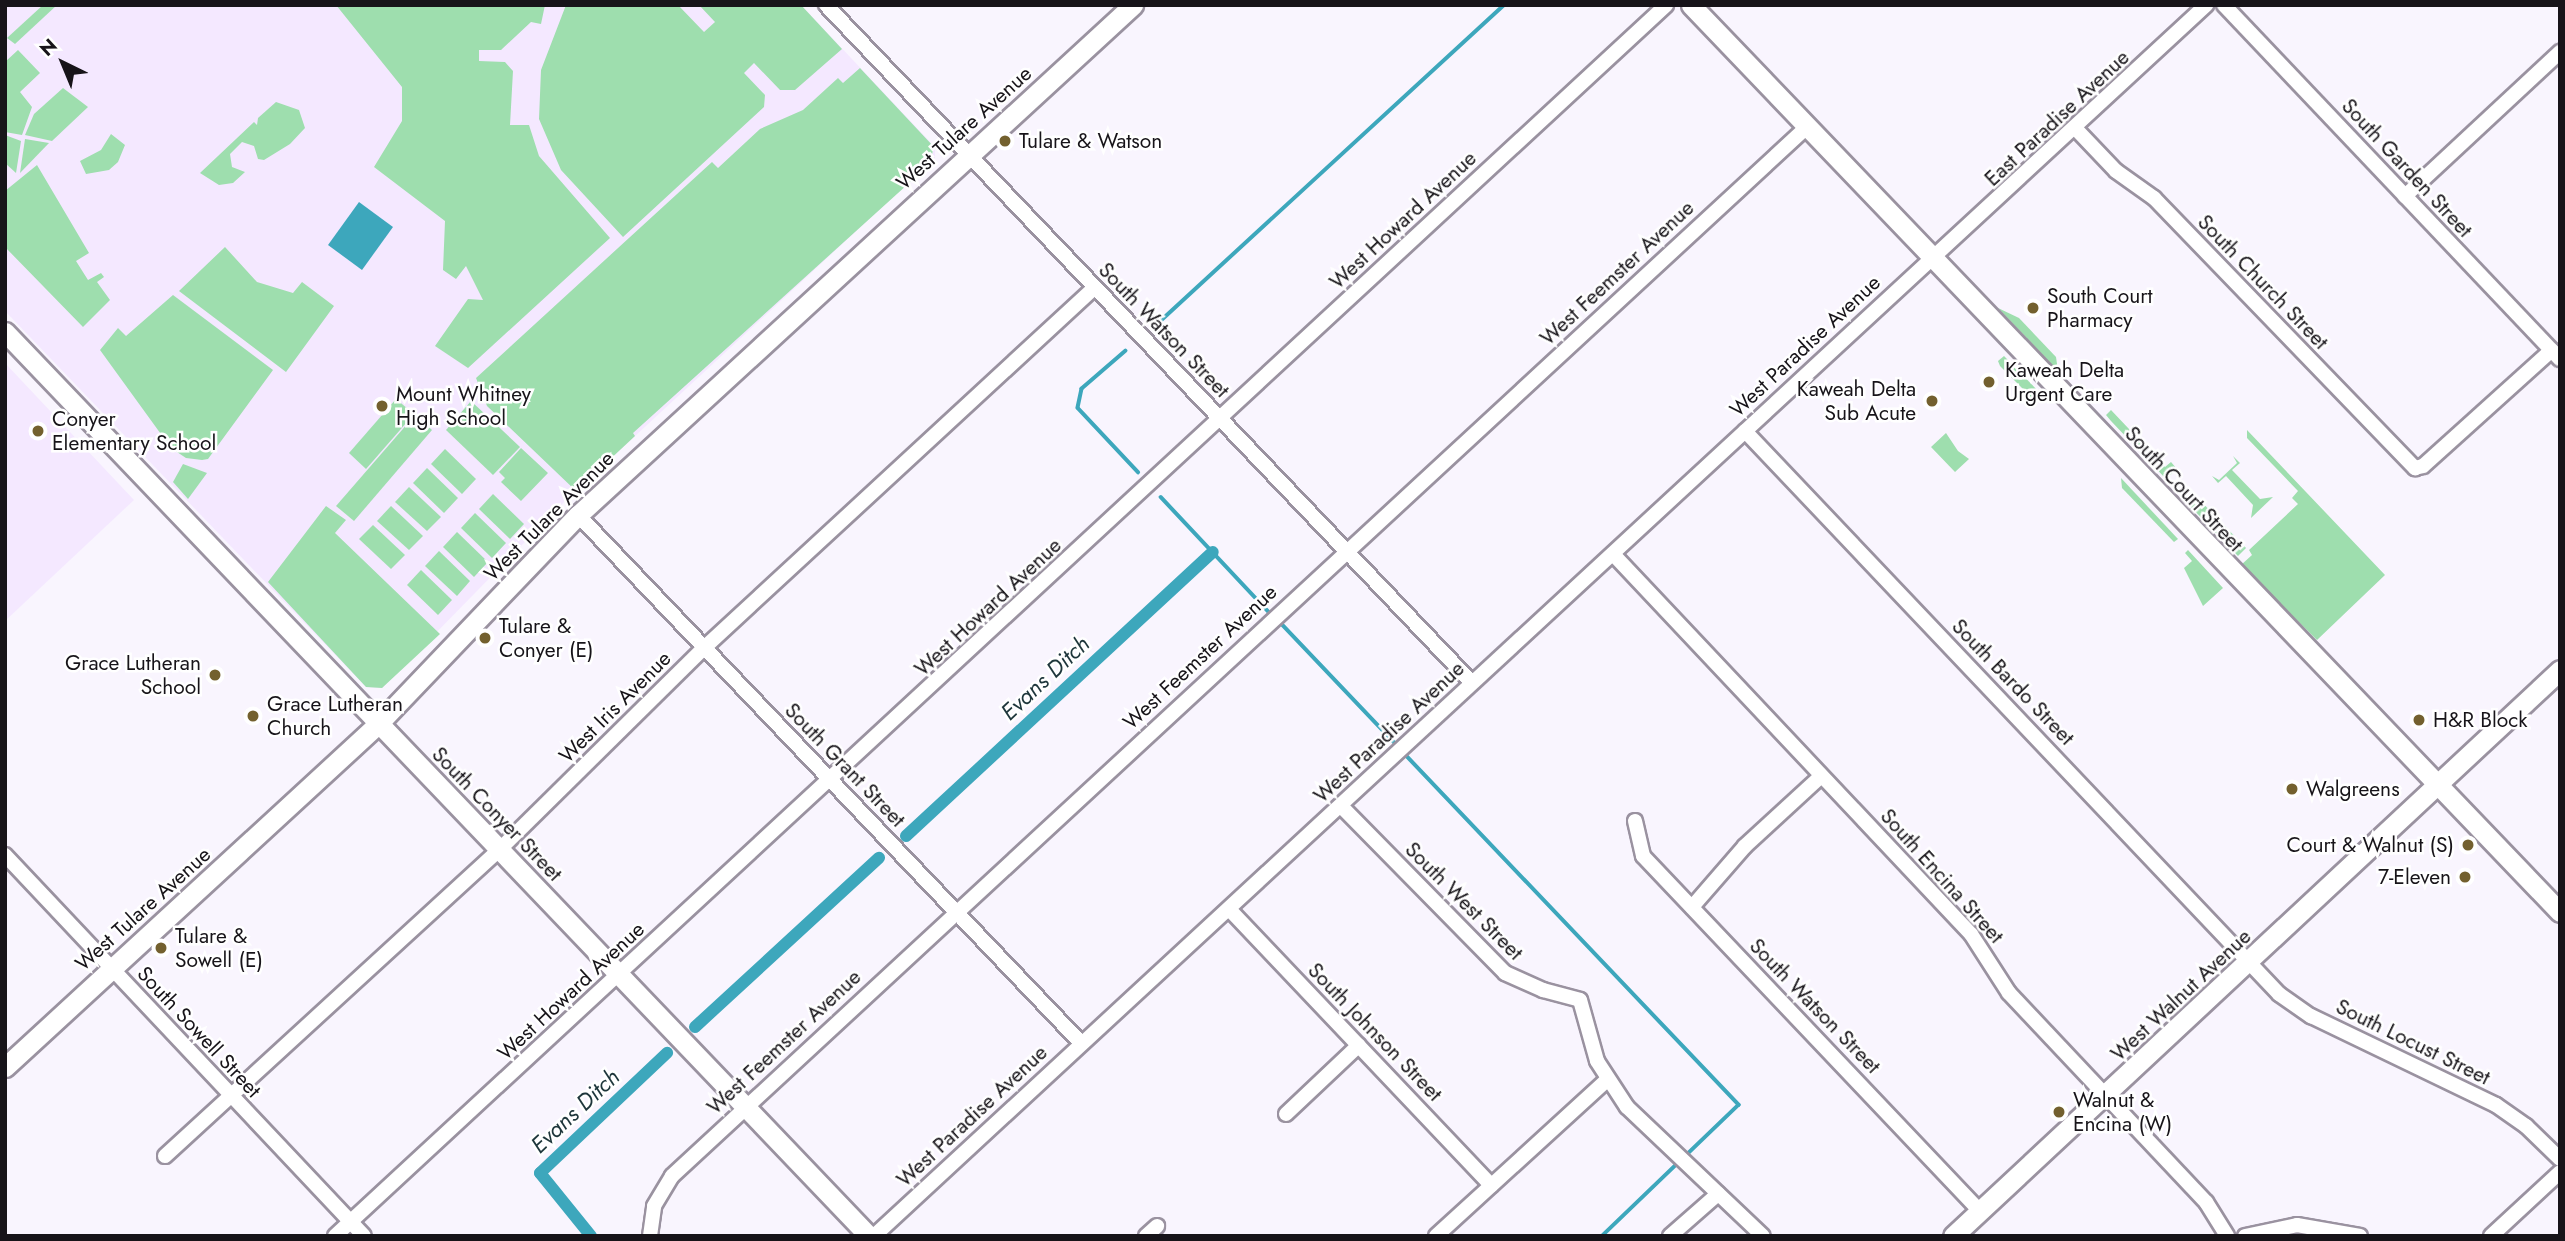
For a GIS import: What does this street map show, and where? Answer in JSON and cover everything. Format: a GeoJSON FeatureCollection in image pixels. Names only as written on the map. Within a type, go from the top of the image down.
{"type":"FeatureCollection","features":[{"type":"Feature","properties":{"kind":"street","name":"South Watson Street"},"geometry":{"type":"LineString","coordinates":[[826,5],[1345,553],[1472,683]]}},
{"type":"Feature","properties":{"kind":"street","name":"West Tulare Avenue"},"geometry":{"type":"LineString","coordinates":[[5,1066],[378,724],[578,515],[1133,5]]}},
{"type":"Feature","properties":{"kind":"street","name":"West Howard Avenue"},"geometry":{"type":"LineString","coordinates":[[335,1236],[832,781],[1665,5]]}},
{"type":"Feature","properties":{"kind":"street","name":"South Court Street"},"geometry":{"type":"LineString","coordinates":[[1691,5],[2560,912]]}},
{"type":"Feature","properties":{"kind":"street","name":"East Paradise Avenue"},"geometry":{"type":"LineString","coordinates":[[1933,259],[2076,130],[2206,5]]}},
{"type":"Feature","properties":{"kind":"street","name":"South Garden Street"},"geometry":{"type":"LineString","coordinates":[[2224,5],[2556,355]]}},
{"type":"Feature","properties":{"kind":"street"},"geometry":{"type":"LineString","coordinates":[[2405,196],[2560,52]]}},
{"type":"Feature","properties":{"kind":"street","name":"West Feemster Avenue"},"geometry":{"type":"LineString","coordinates":[[650,1236],[654,1206],[672,1176],[1807,127]]}},
{"type":"Feature","properties":{"kind":"street","name":"South Church Street"},"geometry":{"type":"LineString","coordinates":[[2076,130],[2116,171],[2154,198],[2415,468],[2423,466],[2556,355]]}},
{"type":"Feature","properties":{"kind":"street","name":"West Paradise Avenue"},"geometry":{"type":"LineString","coordinates":[[872,1236],[1933,259]]}},
{"type":"Feature","properties":{"kind":"street","name":"West Iris Avenue"},"geometry":{"type":"LineString","coordinates":[[165,1156],[500,849],[704,648],[1094,288]]}},
{"type":"Feature","properties":{"kind":"street","name":"South Conyer Street"},"geometry":{"type":"LineString","coordinates":[[5,332],[378,724],[620,973],[745,1107],[872,1236]]}},
{"type":"Feature","properties":{"kind":"street","name":"South Bardo Street"},"geometry":{"type":"LineString","coordinates":[[1745,431],[2249,963]]}},
{"type":"Feature","properties":{"kind":"street","name":"South Grant Street"},"geometry":{"type":"LineString","coordinates":[[578,515],[1081,1043]]}},
{"type":"Feature","properties":{"kind":"street","name":"South Encina Street"},"geometry":{"type":"LineString","coordinates":[[1613,554],[1971,934],[2008,993],[2206,1202],[2227,1236]]}},
{"type":"Feature","properties":{"kind":"street","name":"West Walnut Avenue"},"geometry":{"type":"LineString","coordinates":[[1954,1236],[2560,670]]}},
{"type":"Feature","properties":{"kind":"street"},"geometry":{"type":"LineString","coordinates":[[1692,907],[1725,875],[1745,846],[1821,776]]}},
{"type":"Feature","properties":{"kind":"street","name":"South West Street"},"geometry":{"type":"LineString","coordinates":[[1341,806],[1499,968],[1521,983],[1580,1000],[1590,1044],[1607,1080],[1657,1139],[1763,1236]]}},
{"type":"Feature","properties":{"kind":"street","name":"South Watson Street"},"geometry":{"type":"LineString","coordinates":[[1635,821],[1643,856],[1980,1211]]}},
{"type":"Feature","properties":{"kind":"street","name":"South Sowell Street"},"geometry":{"type":"LineString","coordinates":[[5,855],[364,1236]]}},
{"type":"Feature","properties":{"kind":"street","name":"South Johnson Street"},"geometry":{"type":"LineString","coordinates":[[1228,909],[1492,1185]]}},
{"type":"Feature","properties":{"kind":"street","name":"South Locust Street"},"geometry":{"type":"LineString","coordinates":[[2249,963],[2291,1004],[2496,1105],[2526,1126],[2560,1159]]}},
{"type":"Feature","properties":{"kind":"street"},"geometry":{"type":"LineString","coordinates":[[1286,1114],[1359,1045]]}},
{"type":"Feature","properties":{"kind":"street"},"geometry":{"type":"LineString","coordinates":[[1436,1236],[1607,1080]]}},
{"type":"Feature","properties":{"kind":"street"},"geometry":{"type":"LineString","coordinates":[[2491,1236],[2560,1172]]}},
{"type":"Feature","properties":{"kind":"street"},"geometry":{"type":"LineString","coordinates":[[1670,1236],[1718,1194]]}},
{"type":"Feature","properties":{"kind":"street"},"geometry":{"type":"LineString","coordinates":[[2245,1236],[2297,1225],[2360,1236]]}},
{"type":"Feature","properties":{"kind":"shaded area","name":"Mount Whitney High School"},"geometry":{"type":"Polygon","coordinates":[[[5,5],[801,5],[935,147],[935,158],[565,501],[382,688],[366,687],[5,311],[5,5]]]}},
{"type":"Feature","properties":{"kind":"shaded area","name":"Conyer Elementary School"},"geometry":{"type":"Polygon","coordinates":[[[5,363],[134,500],[5,621],[5,363]]]}},
{"type":"Feature","properties":{"kind":"green space"},"geometry":{"type":"Polygon","coordinates":[[[43,5],[57,5],[15,44],[7,38],[43,5]]]}},
{"type":"Feature","properties":{"kind":"green space"},"geometry":{"type":"Polygon","coordinates":[[[336,5],[545,5],[541,24],[531,22],[501,50],[479,50],[479,61],[505,62],[513,71],[510,125],[529,125],[539,156],[610,238],[468,368],[435,346],[468,299],[483,300],[466,266],[456,279],[443,270],[445,221],[374,167],[402,121],[402,87],[336,5]]]}},
{"type":"Feature","properties":{"kind":"green space"},"geometry":{"type":"Polygon","coordinates":[[[566,5],[678,5],[704,32],[715,22],[699,5],[801,5],[842,49],[795,90],[780,90],[754,63],[744,73],[765,95],[764,107],[623,237],[561,170],[539,119],[541,70],[566,5]]]}},
{"type":"Feature","properties":{"kind":"green space"},"geometry":{"type":"Polygon","coordinates":[[[18,50],[40,73],[20,92],[32,107],[22,135],[5,132],[5,62],[18,50]]]}},
{"type":"Feature","properties":{"kind":"green space"},"geometry":{"type":"Polygon","coordinates":[[[860,68],[934,147],[929,165],[633,433],[635,436],[576,491],[487,406],[476,378],[712,162],[718,168],[760,129],[803,110],[838,78],[843,83],[860,68]]]}},
{"type":"Feature","properties":{"kind":"green space"},"geometry":{"type":"Polygon","coordinates":[[[63,88],[88,107],[52,141],[25,135],[34,114],[63,88]]]}},
{"type":"Feature","properties":{"kind":"green space"},"geometry":{"type":"Polygon","coordinates":[[[276,102],[299,110],[305,128],[290,144],[264,160],[258,159],[254,146],[242,142],[230,154],[232,167],[245,172],[233,183],[219,185],[200,173],[254,122],[257,125],[258,118],[276,102]]]}},
{"type":"Feature","properties":{"kind":"green space"},"geometry":{"type":"Polygon","coordinates":[[[111,134],[125,145],[118,162],[109,170],[86,174],[80,161],[101,150],[111,134]]]}},
{"type":"Feature","properties":{"kind":"green space"},"geometry":{"type":"Polygon","coordinates":[[[5,135],[21,141],[16,173],[5,163],[5,135]]]}},
{"type":"Feature","properties":{"kind":"green space"},"geometry":{"type":"Polygon","coordinates":[[[25,139],[49,143],[20,173],[25,139]]]}},
{"type":"Feature","properties":{"kind":"green space"},"geometry":{"type":"Polygon","coordinates":[[[37,165],[89,253],[76,261],[88,280],[101,273],[104,277],[97,282],[110,300],[83,327],[5,247],[5,191],[37,165]]]}},
{"type":"Feature","properties":{"kind":"green space"},"geometry":{"type":"Polygon","coordinates":[[[225,247],[257,282],[293,293],[302,282],[334,306],[286,372],[179,291],[225,247]]]}},
{"type":"Feature","properties":{"kind":"green space"},"geometry":{"type":"Polygon","coordinates":[[[173,295],[273,370],[208,459],[186,458],[171,448],[100,350],[118,328],[126,336],[173,295]]]}},
{"type":"Feature","properties":{"kind":"green space"},"geometry":{"type":"Polygon","coordinates":[[[1998,308],[2019,318],[2056,357],[2058,371],[1998,308]]]}},
{"type":"Feature","properties":{"kind":"green space"},"geometry":{"type":"Polygon","coordinates":[[[2004,356],[2040,393],[2033,399],[2000,366],[1998,361],[2004,356]]]}},
{"type":"Feature","properties":{"kind":"green space"},"geometry":{"type":"Polygon","coordinates":[[[396,399],[414,414],[366,469],[349,453],[396,399]]]}},
{"type":"Feature","properties":{"kind":"green space"},"geometry":{"type":"Polygon","coordinates":[[[471,401],[520,447],[493,475],[446,430],[471,401]]]}},
{"type":"Feature","properties":{"kind":"green space"},"geometry":{"type":"Polygon","coordinates":[[[2111,410],[2165,467],[2171,462],[2177,469],[2166,479],[2106,415],[2111,410]]]}},
{"type":"Feature","properties":{"kind":"green space"},"geometry":{"type":"Polygon","coordinates":[[[415,415],[432,430],[354,521],[336,506],[415,415]]]}},
{"type":"Feature","properties":{"kind":"green space"},"geometry":{"type":"Polygon","coordinates":[[[2247,430],[2385,575],[2317,640],[2241,565],[2252,555],[2249,550],[2298,504],[2292,498],[2298,491],[2247,438],[2247,430]]]}},
{"type":"Feature","properties":{"kind":"green space"},"geometry":{"type":"Polygon","coordinates":[[[1946,433],[1958,451],[1969,459],[1955,472],[1931,447],[1946,433]]]}},
{"type":"Feature","properties":{"kind":"green space"},"geometry":{"type":"Polygon","coordinates":[[[521,448],[548,473],[521,501],[501,482],[505,478],[499,472],[521,448]]]}},
{"type":"Feature","properties":{"kind":"green space"},"geometry":{"type":"Polygon","coordinates":[[[445,449],[476,479],[462,494],[431,464],[445,449]]]}},
{"type":"Feature","properties":{"kind":"green space"},"geometry":{"type":"Polygon","coordinates":[[[2233,456],[2240,463],[2232,470],[2260,499],[2273,497],[2251,518],[2253,505],[2226,476],[2218,483],[2212,476],[2219,480],[2237,463],[2233,456]]]}},
{"type":"Feature","properties":{"kind":"green space"},"geometry":{"type":"Polygon","coordinates":[[[183,464],[207,473],[188,499],[173,482],[183,464]]]}},
{"type":"Feature","properties":{"kind":"green space"},"geometry":{"type":"Polygon","coordinates":[[[427,468],[458,498],[444,513],[413,483],[427,468]]]}},
{"type":"Feature","properties":{"kind":"green space"},"geometry":{"type":"Polygon","coordinates":[[[2121,478],[2178,539],[2174,542],[2122,488],[2121,478]]]}},
{"type":"Feature","properties":{"kind":"green space"},"geometry":{"type":"Polygon","coordinates":[[[409,487],[441,517],[427,531],[395,502],[409,487]]]}},
{"type":"Feature","properties":{"kind":"green space"},"geometry":{"type":"Polygon","coordinates":[[[493,494],[524,524],[510,539],[479,509],[493,494]]]}},
{"type":"Feature","properties":{"kind":"green space"},"geometry":{"type":"Polygon","coordinates":[[[2194,494],[2246,548],[2238,556],[2189,505],[2194,494]]]}},
{"type":"Feature","properties":{"kind":"green space"},"geometry":{"type":"Polygon","coordinates":[[[326,506],[346,520],[335,533],[440,634],[382,688],[366,687],[268,582],[326,506]]]}},
{"type":"Feature","properties":{"kind":"green space"},"geometry":{"type":"Polygon","coordinates":[[[391,506],[423,536],[409,550],[377,521],[391,506]]]}},
{"type":"Feature","properties":{"kind":"green space"},"geometry":{"type":"Polygon","coordinates":[[[475,513],[506,543],[492,558],[461,528],[475,513]]]}},
{"type":"Feature","properties":{"kind":"green space"},"geometry":{"type":"Polygon","coordinates":[[[373,525],[405,555],[391,569],[359,539],[373,525]]]}},
{"type":"Feature","properties":{"kind":"green space"},"geometry":{"type":"Polygon","coordinates":[[[457,532],[488,562],[474,577],[443,547],[457,532]]]}},
{"type":"Feature","properties":{"kind":"green space"},"geometry":{"type":"Polygon","coordinates":[[[2188,550],[2223,588],[2203,606],[2184,568],[2192,561],[2185,553],[2188,550]]]}},
{"type":"Feature","properties":{"kind":"green space"},"geometry":{"type":"Polygon","coordinates":[[[439,551],[470,581],[457,596],[425,566],[439,551]]]}},
{"type":"Feature","properties":{"kind":"green space"},"geometry":{"type":"Polygon","coordinates":[[[421,570],[452,600],[438,615],[407,585],[421,570]]]}},
{"type":"Feature","properties":{"kind":"water"},"geometry":{"type":"Polygon","coordinates":[[[359,202],[393,227],[362,270],[328,245],[359,202]]]}},
{"type":"Feature","properties":{"kind":"waterway"},"geometry":{"type":"LineString","coordinates":[[1155,326],[1504,5]]}},
{"type":"Feature","properties":{"kind":"waterway"},"geometry":{"type":"LineString","coordinates":[[1126,351],[1082,389],[1078,408],[1138,472]]}},
{"type":"Feature","properties":{"kind":"waterway"},"geometry":{"type":"LineString","coordinates":[[1161,497],[1272,615]]}},
{"type":"Feature","properties":{"kind":"waterway","name":"Evans Ditch"},"geometry":{"type":"LineString","coordinates":[[906,836],[1213,552]]}},
{"type":"Feature","properties":{"kind":"waterway"},"geometry":{"type":"LineString","coordinates":[[1278,620],[1398,746]]}},
{"type":"Feature","properties":{"kind":"waterway"},"geometry":{"type":"LineString","coordinates":[[1403,752],[1739,1105],[1685,1157]]}},
{"type":"Feature","properties":{"kind":"waterway","name":"Evans Ditch"},"geometry":{"type":"LineString","coordinates":[[695,1027],[879,858]]}},
{"type":"Feature","properties":{"kind":"waterway","name":"Evans Ditch"},"geometry":{"type":"LineString","coordinates":[[591,1236],[540,1173],[667,1053]]}},
{"type":"Feature","properties":{"kind":"waterway"},"geometry":{"type":"LineString","coordinates":[[1602,1236],[1679,1162]]}},
{"type":"Feature","properties":{"kind":"place","name":"Tulare & Watson"},"geometry":{"type":"Point","coordinates":[1005,141]}},
{"type":"Feature","properties":{"kind":"place","name":"South Court Pharmacy"},"geometry":{"type":"Point","coordinates":[2033,308]}},
{"type":"Feature","properties":{"kind":"place","name":"Kaweah Delta Urgent Care"},"geometry":{"type":"Point","coordinates":[1989,382]}},
{"type":"Feature","properties":{"kind":"place","name":"Kaweah Delta Sub Acute"},"geometry":{"type":"Point","coordinates":[1932,401]}},
{"type":"Feature","properties":{"kind":"place","name":"Mount Whitney High School"},"geometry":{"type":"Point","coordinates":[382,406]}},
{"type":"Feature","properties":{"kind":"place","name":"Conyer Elementary School"},"geometry":{"type":"Point","coordinates":[38,431]}},
{"type":"Feature","properties":{"kind":"place","name":"Tulare & Conyer (E)"},"geometry":{"type":"Point","coordinates":[485,638]}},
{"type":"Feature","properties":{"kind":"place","name":"Grace Lutheran School"},"geometry":{"type":"Point","coordinates":[215,675]}},
{"type":"Feature","properties":{"kind":"place","name":"Grace Lutheran Church"},"geometry":{"type":"Point","coordinates":[253,716]}},
{"type":"Feature","properties":{"kind":"place","name":"H&R Block"},"geometry":{"type":"Point","coordinates":[2419,720]}},
{"type":"Feature","properties":{"kind":"place","name":"Walgreens"},"geometry":{"type":"Point","coordinates":[2292,789]}},
{"type":"Feature","properties":{"kind":"place","name":"Court & Walnut (S)"},"geometry":{"type":"Point","coordinates":[2468,845]}},
{"type":"Feature","properties":{"kind":"place","name":"7-Eleven"},"geometry":{"type":"Point","coordinates":[2465,877]}},
{"type":"Feature","properties":{"kind":"place","name":"Tulare & Sowell (E)"},"geometry":{"type":"Point","coordinates":[161,948]}},
{"type":"Feature","properties":{"kind":"place","name":"Walnut & Encina (W)"},"geometry":{"type":"Point","coordinates":[2059,1112]}}]}
